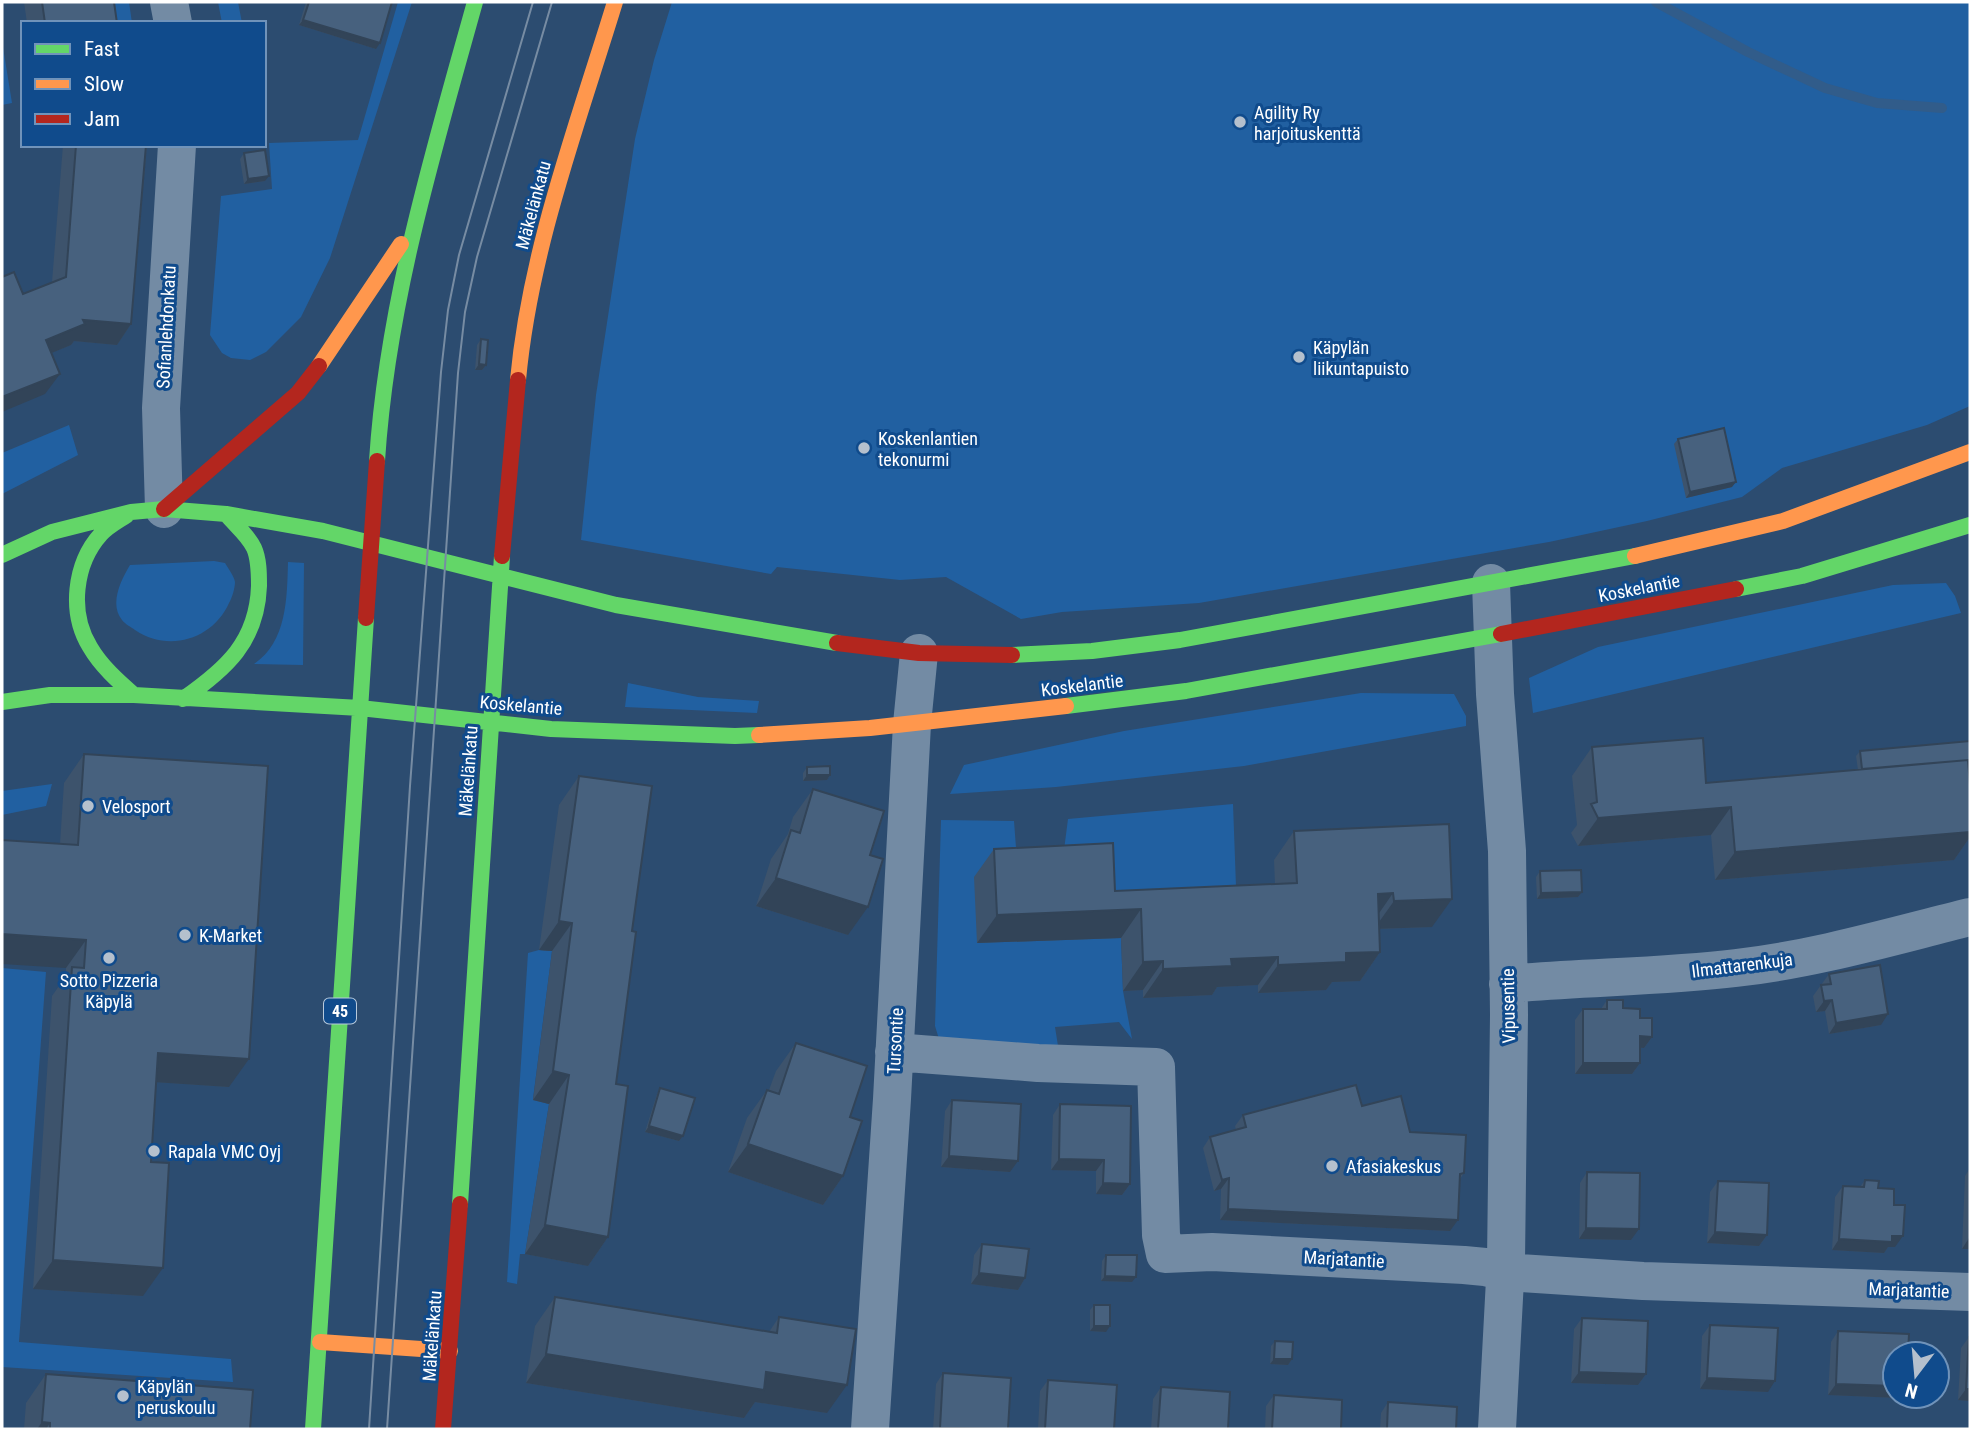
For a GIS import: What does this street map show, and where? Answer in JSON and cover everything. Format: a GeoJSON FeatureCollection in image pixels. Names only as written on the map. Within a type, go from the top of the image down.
{"type":"FeatureCollection","features":[{"type":"Feature","properties":{"kind":"main road"},"geometry":{"type":"LineString","coordinates":[[360,708],[378,443],[392,332],[413,227],[475,2]]}},
{"type":"Feature","properties":{"kind":"main road","name":"Mäkelänkatu"},"geometry":{"type":"LineString","coordinates":[[443,1429],[471,1054],[482,836],[500,575],[521,347],[531,288],[556,192],[615,2]]}},
{"type":"Feature","properties":{"kind":"main road"},"geometry":{"type":"LineString","coordinates":[[134,695],[100,661],[85,639],[77,606],[79,580],[85,557],[102,533],[148,511],[298,393],[333,348],[413,227]]}},
{"type":"Feature","properties":{"kind":"main road","name":"Koskelantie"},"geometry":{"type":"LineString","coordinates":[[2,555],[52,532],[148,511],[226,514],[323,531],[643,610],[806,639],[919,653],[1003,656],[1167,642],[1646,554],[1783,521],[1970,452]]}},
{"type":"Feature","properties":{"kind":"main road"},"geometry":{"type":"LineString","coordinates":[[183,699],[222,671],[239,650],[251,629],[259,596],[255,550],[226,514]]}},
{"type":"Feature","properties":{"kind":"main road","name":"Koskelantie"},"geometry":{"type":"LineString","coordinates":[[2,702],[50,695],[134,695],[360,708],[551,729],[735,736],[912,724],[1186,691],[1493,636],[1802,576],[1970,525]]}},
{"type":"Feature","properties":{"kind":"main road","name":"45"},"geometry":{"type":"LineString","coordinates":[[313,1429],[360,708]]}},
{"type":"Feature","properties":{"kind":"main road"},"geometry":{"type":"LineString","coordinates":[[320,1342],[450,1351]]}},
{"type":"Feature","properties":{"kind":"street"},"geometry":{"type":"LineString","coordinates":[[169,2],[173,21]]}},
{"type":"Feature","properties":{"kind":"street","name":"Sofianlehdonkatu"},"geometry":{"type":"LineString","coordinates":[[148,511],[161,408],[177,147]]}},
{"type":"Feature","properties":{"kind":"street","name":"Vipusentie"},"geometry":{"type":"LineString","coordinates":[[1491,583],[1507,851],[1508,984],[1506,1272],[1497,1429]]}},
{"type":"Feature","properties":{"kind":"street","name":"Tursontie"},"geometry":{"type":"LineString","coordinates":[[870,1429],[912,724],[919,653]]}},
{"type":"Feature","properties":{"kind":"street","name":"Ilmattarenkuja"},"geometry":{"type":"LineString","coordinates":[[1508,984],[1738,968],[1831,952],[1970,917]]}},
{"type":"Feature","properties":{"kind":"street","name":"Marjatantie"},"geometry":{"type":"LineString","coordinates":[[894,1052],[1038,1063],[1156,1067],[1161,1235],[1165,1254],[1212,1252],[1464,1265],[1506,1272],[1643,1281],[1970,1292]]}},
{"type":"Feature","properties":{"kind":"shaded area"},"geometry":{"type":"Polygon","coordinates":[[[97,2],[129,2],[132,21],[100,21],[97,2]]]}},
{"type":"Feature","properties":{"kind":"shaded area"},"geometry":{"type":"Polygon","coordinates":[[[218,2],[238,2],[242,21],[222,21],[218,2]]]}},
{"type":"Feature","properties":{"kind":"shaded area"},"geometry":{"type":"Polygon","coordinates":[[[398,2],[412,2],[330,258],[301,317],[266,352],[250,360],[231,358],[222,353],[210,335],[221,196],[272,189],[269,143],[358,140],[398,2]]]}},
{"type":"Feature","properties":{"kind":"shaded area","name":"Käpylän liikuntapuisto"},"geometry":{"type":"Polygon","coordinates":[[[672,2],[1970,2],[1970,406],[1927,425],[1782,468],[1742,497],[1549,542],[1199,603],[1062,612],[1021,619],[946,577],[900,580],[777,567],[771,574],[581,540],[596,395],[635,139],[654,60],[672,2]]]}},
{"type":"Feature","properties":{"kind":"shaded area"},"geometry":{"type":"Polygon","coordinates":[[[2,41],[12,103],[2,105],[2,41]]]}},
{"type":"Feature","properties":{"kind":"shaded area"},"geometry":{"type":"Polygon","coordinates":[[[69,425],[78,455],[2,494],[2,453],[69,425]]]}},
{"type":"Feature","properties":{"kind":"shaded area"},"geometry":{"type":"Polygon","coordinates":[[[214,561],[225,563],[235,582],[230,601],[222,615],[201,633],[189,639],[162,641],[135,630],[118,614],[116,600],[130,565],[214,561]]]}},
{"type":"Feature","properties":{"kind":"shaded area"},"geometry":{"type":"Polygon","coordinates":[[[288,562],[304,563],[303,665],[254,664],[265,655],[279,632],[286,604],[288,562]]]}},
{"type":"Feature","properties":{"kind":"shaded area"},"geometry":{"type":"Polygon","coordinates":[[[1946,583],[1955,596],[1961,613],[1533,713],[1529,678],[1598,647],[1893,585],[1946,583]]]}},
{"type":"Feature","properties":{"kind":"shaded area"},"geometry":{"type":"Polygon","coordinates":[[[628,683],[698,697],[759,701],[757,713],[625,707],[628,683]]]}},
{"type":"Feature","properties":{"kind":"shaded area"},"geometry":{"type":"Polygon","coordinates":[[[1361,693],[1454,694],[1466,716],[1466,726],[1244,766],[1056,787],[950,794],[964,765],[1124,731],[1361,693]]]}},
{"type":"Feature","properties":{"kind":"shaded area"},"geometry":{"type":"Polygon","coordinates":[[[52,784],[46,806],[2,815],[2,791],[52,784]]]}},
{"type":"Feature","properties":{"kind":"shaded area"},"geometry":{"type":"Polygon","coordinates":[[[1233,804],[1237,914],[1120,919],[1064,850],[1068,819],[1233,804]]]}},
{"type":"Feature","properties":{"kind":"shaded area"},"geometry":{"type":"Polygon","coordinates":[[[941,820],[1014,821],[1017,861],[1096,938],[1121,938],[1123,991],[1132,1039],[1119,1022],[1055,1027],[1058,1046],[939,1039],[935,1026],[941,820]]]}},
{"type":"Feature","properties":{"kind":"shaded area"},"geometry":{"type":"Polygon","coordinates":[[[552,951],[533,1099],[549,1104],[525,1254],[520,1254],[517,1284],[507,1282],[528,953],[552,951]]]}},
{"type":"Feature","properties":{"kind":"shaded area"},"geometry":{"type":"Polygon","coordinates":[[[2,968],[46,972],[19,1342],[231,1359],[233,1382],[2,1367],[2,968]]]}},
{"type":"Feature","properties":{"kind":"building"},"geometry":{"type":"Polygon","coordinates":[[[42,2],[114,2],[117,21],[45,21],[42,2]]]}},
{"type":"Feature","properties":{"kind":"building"},"geometry":{"type":"Polygon","coordinates":[[[309,2],[392,2],[380,43],[303,20],[309,2]]]}},
{"type":"Feature","properties":{"kind":"building"},"geometry":{"type":"Polygon","coordinates":[[[76,147],[146,147],[131,324],[83,320],[85,324],[46,340],[60,374],[2,397],[2,277],[14,272],[23,294],[66,277],[76,147]]]}},
{"type":"Feature","properties":{"kind":"building"},"geometry":{"type":"Polygon","coordinates":[[[265,150],[269,176],[248,179],[244,153],[265,150]]]}},
{"type":"Feature","properties":{"kind":"building"},"geometry":{"type":"Polygon","coordinates":[[[481,339],[488,340],[486,365],[479,364],[481,339]]]}},
{"type":"Feature","properties":{"kind":"building"},"geometry":{"type":"Polygon","coordinates":[[[1724,428],[1736,482],[1690,492],[1678,439],[1724,428]]]}},
{"type":"Feature","properties":{"kind":"building"},"geometry":{"type":"Polygon","coordinates":[[[1703,738],[1706,783],[1968,760],[1970,832],[1735,852],[1731,807],[1598,818],[1591,804],[1597,802],[1592,747],[1703,738]]]}},
{"type":"Feature","properties":{"kind":"building"},"geometry":{"type":"Polygon","coordinates":[[[1970,741],[1970,785],[1968,760],[1862,769],[1860,751],[1970,741]]]}},
{"type":"Feature","properties":{"kind":"building"},"geometry":{"type":"Polygon","coordinates":[[[84,754],[268,766],[249,1059],[158,1053],[151,1162],[169,1163],[163,1268],[53,1260],[72,967],[84,968],[86,940],[2,934],[2,840],[78,845],[84,754]]]}},
{"type":"Feature","properties":{"kind":"building"},"geometry":{"type":"Polygon","coordinates":[[[830,766],[830,775],[807,775],[807,767],[830,766]]]}},
{"type":"Feature","properties":{"kind":"building"},"geometry":{"type":"Polygon","coordinates":[[[579,776],[652,786],[632,931],[636,932],[616,1084],[628,1086],[608,1237],[545,1225],[569,1075],[553,1071],[572,923],[559,921],[579,776]]]}},
{"type":"Feature","properties":{"kind":"building"},"geometry":{"type":"Polygon","coordinates":[[[813,789],[884,811],[870,855],[883,859],[868,907],[776,878],[791,830],[800,833],[813,789]]]}},
{"type":"Feature","properties":{"kind":"building"},"geometry":{"type":"Polygon","coordinates":[[[1449,824],[1452,899],[1394,901],[1393,893],[1378,894],[1380,952],[1346,953],[1346,962],[1278,965],[1278,957],[1231,959],[1232,966],[1163,969],[1163,961],[1143,962],[1141,909],[997,915],[994,849],[1113,843],[1115,891],[1297,883],[1294,831],[1449,824]]]}},
{"type":"Feature","properties":{"kind":"building"},"geometry":{"type":"Polygon","coordinates":[[[1581,870],[1582,892],[1541,893],[1540,871],[1581,870]]]}},
{"type":"Feature","properties":{"kind":"building"},"geometry":{"type":"Polygon","coordinates":[[[1880,965],[1888,1014],[1836,1023],[1832,1000],[1824,1001],[1821,985],[1831,984],[1829,974],[1880,965]]]}},
{"type":"Feature","properties":{"kind":"building"},"geometry":{"type":"Polygon","coordinates":[[[1607,1000],[1623,1000],[1623,1008],[1640,1009],[1640,1018],[1652,1018],[1652,1037],[1640,1036],[1640,1063],[1583,1063],[1583,1009],[1607,1009],[1607,1000]]]}},
{"type":"Feature","properties":{"kind":"building"},"geometry":{"type":"Polygon","coordinates":[[[796,1043],[867,1066],[850,1117],[862,1121],[843,1176],[748,1144],[767,1090],[779,1094],[796,1043]]]}},
{"type":"Feature","properties":{"kind":"building","name":"Afasiakeskus"},"geometry":{"type":"Polygon","coordinates":[[[1356,1085],[1362,1106],[1401,1096],[1410,1132],[1466,1135],[1464,1173],[1460,1174],[1458,1220],[1228,1209],[1229,1178],[1222,1180],[1210,1137],[1246,1127],[1243,1115],[1356,1085]]]}},
{"type":"Feature","properties":{"kind":"building"},"geometry":{"type":"Polygon","coordinates":[[[660,1088],[695,1098],[683,1136],[649,1126],[660,1088]]]}},
{"type":"Feature","properties":{"kind":"building"},"geometry":{"type":"Polygon","coordinates":[[[952,1100],[1021,1104],[1018,1161],[949,1156],[952,1100]]]}},
{"type":"Feature","properties":{"kind":"building"},"geometry":{"type":"Polygon","coordinates":[[[1060,1104],[1131,1106],[1130,1184],[1103,1183],[1104,1160],[1059,1159],[1060,1104]]]}},
{"type":"Feature","properties":{"kind":"building"},"geometry":{"type":"Polygon","coordinates":[[[1587,1172],[1640,1173],[1639,1229],[1586,1228],[1587,1172]]]}},
{"type":"Feature","properties":{"kind":"building"},"geometry":{"type":"Polygon","coordinates":[[[1865,1180],[1879,1181],[1878,1188],[1894,1189],[1894,1205],[1905,1205],[1903,1236],[1892,1236],[1892,1242],[1839,1239],[1843,1186],[1864,1187],[1865,1180]]]}},
{"type":"Feature","properties":{"kind":"building"},"geometry":{"type":"Polygon","coordinates":[[[1718,1181],[1769,1183],[1767,1235],[1715,1232],[1718,1181]]]}},
{"type":"Feature","properties":{"kind":"building"},"geometry":{"type":"Polygon","coordinates":[[[982,1244],[1029,1249],[1025,1278],[979,1273],[982,1244]]]}},
{"type":"Feature","properties":{"kind":"building"},"geometry":{"type":"Polygon","coordinates":[[[1106,1255],[1137,1255],[1136,1277],[1105,1276],[1106,1255]]]}},
{"type":"Feature","properties":{"kind":"building"},"geometry":{"type":"Polygon","coordinates":[[[555,1297],[777,1333],[779,1317],[856,1329],[847,1385],[766,1372],[764,1390],[546,1354],[555,1297]]]}},
{"type":"Feature","properties":{"kind":"building"},"geometry":{"type":"Polygon","coordinates":[[[1094,1305],[1110,1305],[1110,1326],[1094,1326],[1094,1305]]]}},
{"type":"Feature","properties":{"kind":"building"},"geometry":{"type":"Polygon","coordinates":[[[1582,1318],[1648,1321],[1646,1374],[1579,1372],[1582,1318]]]}},
{"type":"Feature","properties":{"kind":"building"},"geometry":{"type":"Polygon","coordinates":[[[1710,1325],[1778,1328],[1775,1381],[1707,1378],[1710,1325]]]}},
{"type":"Feature","properties":{"kind":"building"},"geometry":{"type":"Polygon","coordinates":[[[1838,1331],[1909,1334],[1909,1340],[1881,1340],[1881,1386],[1836,1384],[1838,1331]]]}},
{"type":"Feature","properties":{"kind":"building"},"geometry":{"type":"Polygon","coordinates":[[[1969,1337],[1970,1389],[1966,1389],[1969,1337]]]}},
{"type":"Feature","properties":{"kind":"building"},"geometry":{"type":"Polygon","coordinates":[[[1275,1341],[1293,1342],[1292,1359],[1274,1359],[1275,1341]]]}},
{"type":"Feature","properties":{"kind":"building"},"geometry":{"type":"Polygon","coordinates":[[[943,1373],[1011,1378],[1008,1429],[940,1428],[943,1373]]]}},
{"type":"Feature","properties":{"kind":"building","name":"Käpylän peruskoulu"},"geometry":{"type":"Polygon","coordinates":[[[46,1374],[253,1390],[250,1429],[50,1429],[50,1423],[42,1422],[46,1374]]]}},
{"type":"Feature","properties":{"kind":"building"},"geometry":{"type":"Polygon","coordinates":[[[1048,1380],[1117,1385],[1114,1429],[1045,1429],[1048,1380]]]}},
{"type":"Feature","properties":{"kind":"building"},"geometry":{"type":"Polygon","coordinates":[[[1161,1387],[1230,1392],[1228,1429],[1158,1429],[1161,1387]]]}},
{"type":"Feature","properties":{"kind":"building"},"geometry":{"type":"Polygon","coordinates":[[[1274,1395],[1342,1400],[1341,1429],[1272,1429],[1274,1395]]]}},
{"type":"Feature","properties":{"kind":"building"},"geometry":{"type":"Polygon","coordinates":[[[1388,1402],[1457,1407],[1456,1429],[1387,1429],[1388,1402]]]}},
{"type":"Feature","properties":{"kind":"waterway"},"geometry":{"type":"LineString","coordinates":[[1656,2],[1748,52],[1825,88],[1877,103],[1942,108]]}},
{"type":"Feature","properties":{"kind":"tram line"},"geometry":{"type":"LineString","coordinates":[[369,1429],[410,786],[448,310],[459,255],[533,2]]}},
{"type":"Feature","properties":{"kind":"tram line"},"geometry":{"type":"LineString","coordinates":[[387,1429],[458,373],[465,312],[477,257],[552,2]]}},
{"type":"Feature","properties":{"kind":"traffic: fast"},"geometry":{"type":"LineString","coordinates":[[377,461],[382,402],[401,287],[428,172],[475,2]]}},
{"type":"Feature","properties":{"kind":"traffic: fast"},"geometry":{"type":"LineString","coordinates":[[2,555],[52,532],[131,512],[164,509],[226,514],[323,531],[616,605],[837,643]]}},
{"type":"Feature","properties":{"kind":"traffic: fast"},"geometry":{"type":"LineString","coordinates":[[183,699],[213,677],[236,652],[252,623],[257,606],[259,577],[256,552],[226,514]]}},
{"type":"Feature","properties":{"kind":"traffic: fast"},"geometry":{"type":"LineString","coordinates":[[127,515],[104,531],[92,546],[80,574],[77,604],[83,634],[94,654],[134,695]]}},
{"type":"Feature","properties":{"kind":"traffic: fast"},"geometry":{"type":"LineString","coordinates":[[1736,589],[1802,576],[1970,525]]}},
{"type":"Feature","properties":{"kind":"traffic: fast"},"geometry":{"type":"LineString","coordinates":[[460,1204],[502,556]]}},
{"type":"Feature","properties":{"kind":"traffic: fast"},"geometry":{"type":"LineString","coordinates":[[1012,655],[1092,651],[1180,640],[1635,556]]}},
{"type":"Feature","properties":{"kind":"traffic: fast"},"geometry":{"type":"LineString","coordinates":[[313,1429],[366,618]]}},
{"type":"Feature","properties":{"kind":"traffic: fast"},"geometry":{"type":"LineString","coordinates":[[1066,706],[1186,691],[1501,634]]}},
{"type":"Feature","properties":{"kind":"traffic: fast"},"geometry":{"type":"LineString","coordinates":[[2,702],[50,695],[134,695],[360,708],[551,729],[759,735]]}},
{"type":"Feature","properties":{"kind":"traffic: slow"},"geometry":{"type":"LineString","coordinates":[[518,380],[524,332],[544,236],[615,2]]}},
{"type":"Feature","properties":{"kind":"traffic: slow"},"geometry":{"type":"LineString","coordinates":[[319,366],[401,244]]}},
{"type":"Feature","properties":{"kind":"traffic: slow"},"geometry":{"type":"LineString","coordinates":[[1635,556],[1783,521],[1970,452]]}},
{"type":"Feature","properties":{"kind":"traffic: slow"},"geometry":{"type":"LineString","coordinates":[[759,735],[870,728],[1066,706]]}},
{"type":"Feature","properties":{"kind":"traffic: slow"},"geometry":{"type":"LineString","coordinates":[[320,1342],[450,1351]]}},
{"type":"Feature","properties":{"kind":"traffic: jam"},"geometry":{"type":"LineString","coordinates":[[164,509],[298,393],[319,366]]}},
{"type":"Feature","properties":{"kind":"traffic: jam"},"geometry":{"type":"LineString","coordinates":[[502,556],[518,380]]}},
{"type":"Feature","properties":{"kind":"traffic: jam"},"geometry":{"type":"LineString","coordinates":[[366,618],[377,461]]}},
{"type":"Feature","properties":{"kind":"traffic: jam"},"geometry":{"type":"LineString","coordinates":[[1501,634],[1736,589]]}},
{"type":"Feature","properties":{"kind":"traffic: jam"},"geometry":{"type":"LineString","coordinates":[[837,643],[919,653],[1012,655]]}},
{"type":"Feature","properties":{"kind":"traffic: jam"},"geometry":{"type":"LineString","coordinates":[[443,1429],[460,1204]]}},
{"type":"Feature","properties":{"kind":"place","name":"Agility Ry harjoituskenttä"},"geometry":{"type":"Point","coordinates":[1240,122]}},
{"type":"Feature","properties":{"kind":"place","name":"Käpylän liikuntapuisto"},"geometry":{"type":"Point","coordinates":[1299,357]}},
{"type":"Feature","properties":{"kind":"place","name":"Koskenlantien tekonurmi"},"geometry":{"type":"Point","coordinates":[864,448]}},
{"type":"Feature","properties":{"kind":"place","name":"Velosport"},"geometry":{"type":"Point","coordinates":[88,806]}},
{"type":"Feature","properties":{"kind":"place","name":"K-Market"},"geometry":{"type":"Point","coordinates":[185,935]}},
{"type":"Feature","properties":{"kind":"place","name":"Sotto Pizzeria Käpylä"},"geometry":{"type":"Point","coordinates":[109,958]}},
{"type":"Feature","properties":{"kind":"place","name":"Rapala VMC Oyj"},"geometry":{"type":"Point","coordinates":[154,1151]}},
{"type":"Feature","properties":{"kind":"place","name":"Afasiakeskus"},"geometry":{"type":"Point","coordinates":[1332,1166]}},
{"type":"Feature","properties":{"kind":"place","name":"Käpylän peruskoulu"},"geometry":{"type":"Point","coordinates":[123,1396]}}]}
